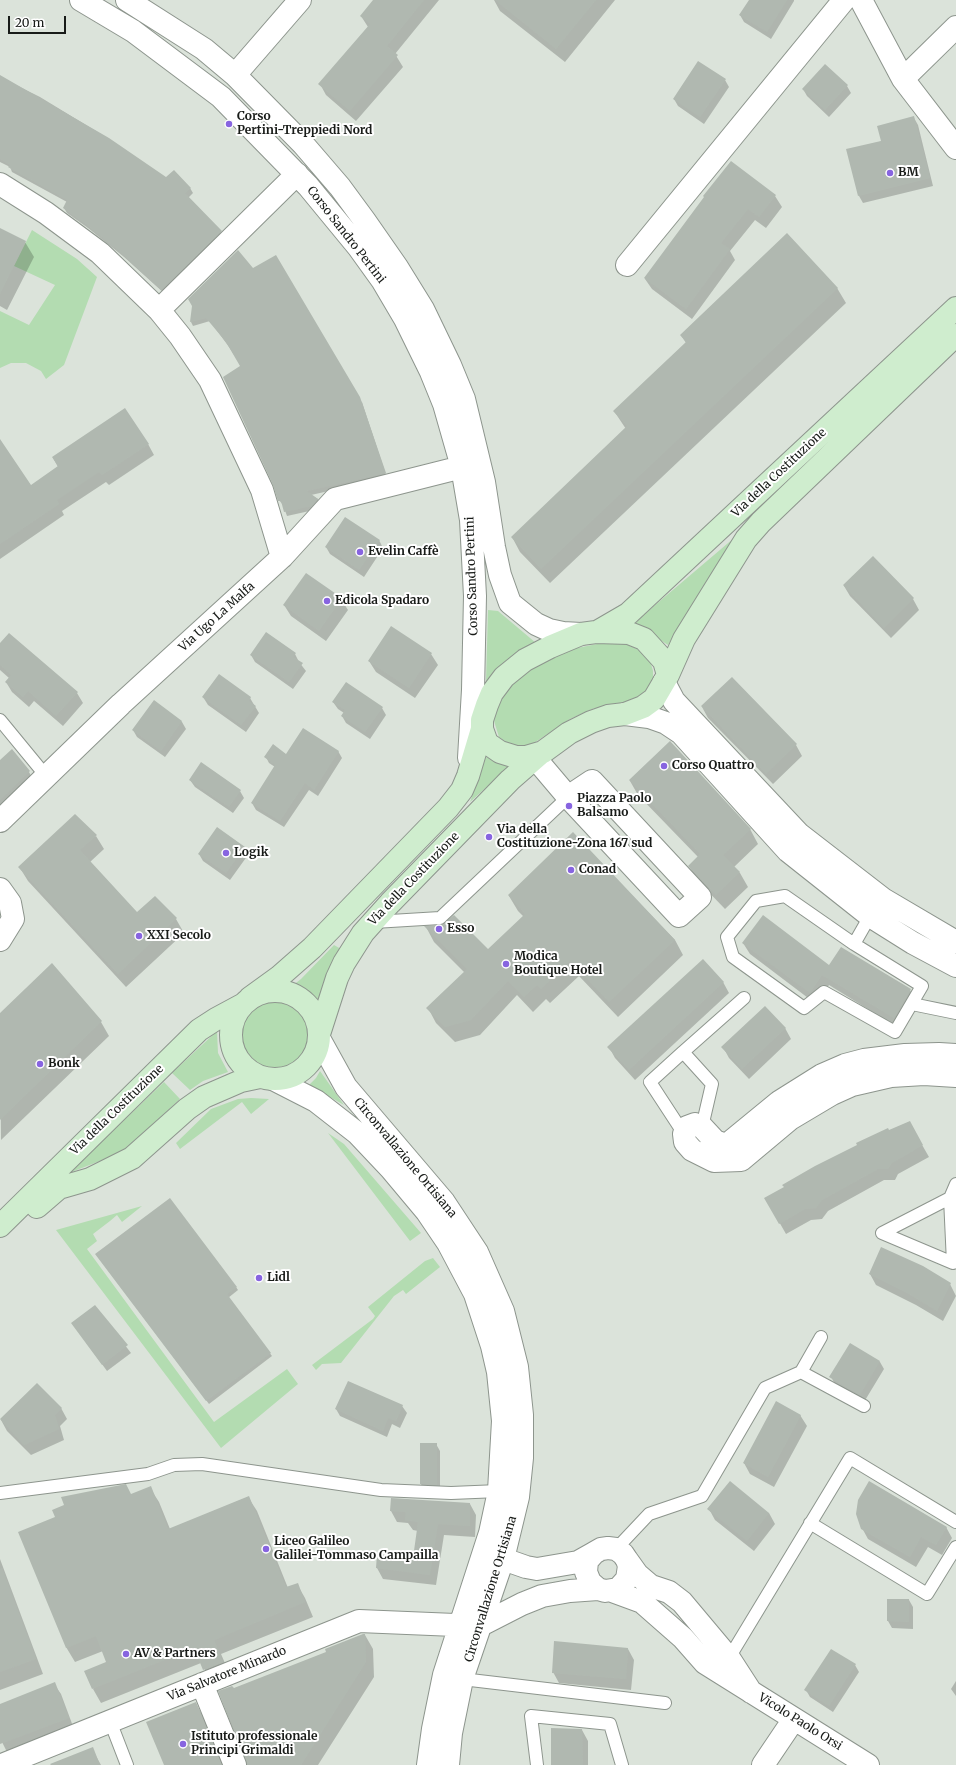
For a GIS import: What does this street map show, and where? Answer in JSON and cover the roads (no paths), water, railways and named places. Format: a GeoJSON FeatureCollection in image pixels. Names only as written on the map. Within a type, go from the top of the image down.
{"type":"FeatureCollection","features":[{"type":"Feature","properties":{"kind":"main road","name":"Via della Costituzione"},"geometry":{"type":"LineString","coordinates":[[0,1226],[199,1030],[246,1002],[279,977],[312,948],[448,808],[462,790],[468,776],[492,693],[504,677],[525,660],[550,647],[589,633],[628,614],[956,308]]}},
{"type":"Feature","properties":{"kind":"main road","name":"Via della Costituzione"},"geometry":{"type":"LineString","coordinates":[[320,1035],[337,978],[344,962],[372,922],[510,780],[539,755],[568,733],[608,716],[625,714],[643,707],[654,699],[666,679],[684,639],[746,539],[760,522],[956,335]]}},
{"type":"Feature","properties":{"kind":"main road"},"geometry":{"type":"LineString","coordinates":[[589,633],[629,632],[644,639],[664,661],[666,679]]}},
{"type":"Feature","properties":{"kind":"main road"},"geometry":{"type":"LineString","coordinates":[[482,724],[487,743],[500,752],[516,757],[539,755]]}},
{"type":"Feature","properties":{"kind":"main road"},"geometry":{"type":"LineString","coordinates":[[0,1239],[59,1188],[90,1179],[132,1158],[187,1109],[204,1097],[235,1083],[267,1078],[283,1079],[300,1072],[314,1058],[320,1035],[317,1019],[312,1009],[304,1001],[283,991],[272,990],[260,993],[246,1002],[236,1014],[232,1024],[232,1046],[242,1065],[250,1072],[267,1078]]}},
{"type":"Feature","properties":{"kind":"street","name":"Corso Sandro Pertini"},"geometry":{"type":"LineString","coordinates":[[81,0],[133,32],[221,97],[297,174],[359,248],[382,280],[406,319],[444,404],[462,467],[472,520],[475,596],[473,690],[468,776]]}},
{"type":"Feature","properties":{"kind":"street","name":"Corso Sandro Pertini"},"geometry":{"type":"LineString","coordinates":[[127,0],[204,49],[235,75],[303,144],[340,187],[397,267],[423,309],[450,365],[464,400],[484,482],[494,548],[500,575],[510,603]]}},
{"type":"Feature","properties":{"kind":"street"},"geometry":{"type":"LineString","coordinates":[[235,75],[300,0]]}},
{"type":"Feature","properties":{"kind":"street"},"geometry":{"type":"LineString","coordinates":[[628,266],[844,0]]}},
{"type":"Feature","properties":{"kind":"street"},"geometry":{"type":"LineString","coordinates":[[861,0],[904,79],[956,148]]}},
{"type":"Feature","properties":{"kind":"street"},"geometry":{"type":"LineString","coordinates":[[904,79],[956,27]]}},
{"type":"Feature","properties":{"kind":"street"},"geometry":{"type":"LineString","coordinates":[[159,310],[297,174]]}},
{"type":"Feature","properties":{"kind":"street"},"geometry":{"type":"LineString","coordinates":[[0,184],[46,213],[100,253],[159,310],[180,336],[210,380],[262,490],[282,557]]}},
{"type":"Feature","properties":{"kind":"street","name":"Via Ugo La Malfa"},"geometry":{"type":"LineString","coordinates":[[0,821],[127,699],[282,557],[335,499],[462,467]]}},
{"type":"Feature","properties":{"kind":"street"},"geometry":{"type":"LineString","coordinates":[[475,596],[484,596],[510,603],[536,624],[549,630],[563,634],[589,633]]}},
{"type":"Feature","properties":{"kind":"street"},"geometry":{"type":"LineString","coordinates":[[666,679],[674,701],[799,834],[883,899],[956,942]]}},
{"type":"Feature","properties":{"kind":"street"},"geometry":{"type":"LineString","coordinates":[[473,690],[482,724]]}},
{"type":"Feature","properties":{"kind":"street"},"geometry":{"type":"LineString","coordinates":[[625,714],[654,719],[666,723],[681,733],[788,851],[870,916],[913,943],[956,966]]}},
{"type":"Feature","properties":{"kind":"street"},"geometry":{"type":"LineString","coordinates":[[539,755],[568,797],[679,916],[700,897],[592,781],[568,797]]}},
{"type":"Feature","properties":{"kind":"street"},"geometry":{"type":"LineString","coordinates":[[0,888],[10,903],[13,919],[0,940]]}},
{"type":"Feature","properties":{"kind":"street"},"geometry":{"type":"LineString","coordinates":[[870,916],[883,899]]}},
{"type":"Feature","properties":{"kind":"street","name":"Circonvallazione Ortisiana"},"geometry":{"type":"LineString","coordinates":[[320,1035],[346,1087],[444,1202],[449,1227]]}},
{"type":"Feature","properties":{"kind":"street"},"geometry":{"type":"LineString","coordinates":[[905,1065],[939,1054],[956,1056]]}},
{"type":"Feature","properties":{"kind":"street"},"geometry":{"type":"LineString","coordinates":[[693,1130],[715,1141],[723,1153],[729,1143],[778,1102],[822,1076],[845,1065],[864,1060],[905,1065],[938,1074],[956,1076]]}},
{"type":"Feature","properties":{"kind":"street","name":"Circonvallazione Ortisiana"},"geometry":{"type":"LineString","coordinates":[[267,1078],[316,1101],[357,1133],[449,1227],[477,1252],[503,1311],[517,1367],[512,1411],[502,1453],[499,1491],[490,1533],[493,1555]]}},
{"type":"Feature","properties":{"kind":"street","name":"Circonvallazione Ortisiana"},"geometry":{"type":"LineString","coordinates":[[428,1765],[433,1729],[444,1675],[470,1625],[493,1555],[518,1497],[522,1458],[512,1411]]}},
{"type":"Feature","properties":{"kind":"street"},"geometry":{"type":"LineString","coordinates":[[493,1555],[526,1568],[537,1569],[578,1562],[601,1549],[608,1548],[622,1555],[637,1574],[652,1586],[669,1592],[682,1602],[729,1658],[751,1692]]}},
{"type":"Feature","properties":{"kind":"street"},"geometry":{"type":"LineString","coordinates":[[594,1552],[587,1561],[586,1572],[590,1582],[605,1590]]}},
{"type":"Feature","properties":{"kind":"street"},"geometry":{"type":"LineString","coordinates":[[470,1625],[542,1596],[570,1590],[618,1589],[627,1580],[629,1566],[622,1555]]}},
{"type":"Feature","properties":{"kind":"street","name":"Vicolo Paolo Orsi"},"geometry":{"type":"LineString","coordinates":[[605,1590],[642,1602],[683,1638],[705,1663],[868,1765]]}},
{"type":"Feature","properties":{"kind":"street","name":"Via Salvatore Minardo"},"geometry":{"type":"LineString","coordinates":[[2,1765],[358,1621],[470,1625]]}},
{"type":"Feature","properties":{"kind":"street","name":"Circonvallazione Ortisiana"},"geometry":{"type":"LineString","coordinates":[[448,1765],[451,1733],[462,1679],[470,1625]]}},
{"type":"Feature","properties":{"kind":"street"},"geometry":{"type":"LineString","coordinates":[[202,1684],[235,1765]]}},
{"type":"Feature","properties":{"kind":"street"},"geometry":{"type":"LineString","coordinates":[[764,1765],[794,1719]]}},
{"type":"Feature","properties":{"kind":"lane"},"geometry":{"type":"LineString","coordinates":[[0,720],[46,776]]}},
{"type":"Feature","properties":{"kind":"lane"},"geometry":{"type":"LineString","coordinates":[[372,922],[440,918],[568,797]]}},
{"type":"Feature","properties":{"kind":"lane"},"geometry":{"type":"LineString","coordinates":[[785,896],[854,944],[922,986],[895,1032],[824,992],[804,1008],[733,957],[727,937],[756,901],[785,896]]}},
{"type":"Feature","properties":{"kind":"lane"},"geometry":{"type":"LineString","coordinates":[[854,944],[870,916]]}},
{"type":"Feature","properties":{"kind":"lane"},"geometry":{"type":"LineString","coordinates":[[683,1052],[712,1084],[693,1130],[650,1082],[683,1052],[744,998]]}},
{"type":"Feature","properties":{"kind":"lane"},"geometry":{"type":"LineString","coordinates":[[912,1004],[956,1013]]}},
{"type":"Feature","properties":{"kind":"lane"},"geometry":{"type":"LineString","coordinates":[[950,1198],[882,1233],[952,1263],[950,1198],[956,1184]]}},
{"type":"Feature","properties":{"kind":"lane"},"geometry":{"type":"LineString","coordinates":[[622,1555],[649,1514],[702,1496],[765,1388],[802,1372],[821,1337]]}},
{"type":"Feature","properties":{"kind":"lane"},"geometry":{"type":"LineString","coordinates":[[802,1372],[864,1406]]}},
{"type":"Feature","properties":{"kind":"lane"},"geometry":{"type":"LineString","coordinates":[[729,1658],[850,1458],[956,1522]]}},
{"type":"Feature","properties":{"kind":"lane"},"geometry":{"type":"LineString","coordinates":[[0,1493],[148,1474],[174,1465],[202,1464],[382,1490],[451,1493],[499,1491]]}},
{"type":"Feature","properties":{"kind":"lane"},"geometry":{"type":"LineString","coordinates":[[810,1523],[928,1594],[956,1547]]}},
{"type":"Feature","properties":{"kind":"lane"},"geometry":{"type":"LineString","coordinates":[[462,1679],[665,1703]]}},
{"type":"Feature","properties":{"kind":"lane"},"geometry":{"type":"LineString","coordinates":[[537,1765],[532,1716],[610,1724],[622,1765]]}},
{"type":"Feature","properties":{"kind":"lane"},"geometry":{"type":"LineString","coordinates":[[110,1721],[127,1765]]}},
{"type":"Feature","properties":{"kind":"place","name":"Corso Pertini-Treppiedi Nord"},"geometry":{"type":"Point","coordinates":[229,124]}},
{"type":"Feature","properties":{"kind":"place","name":"BM"},"geometry":{"type":"Point","coordinates":[890,173]}},
{"type":"Feature","properties":{"kind":"place","name":"Evelin Caffè"},"geometry":{"type":"Point","coordinates":[360,552]}},
{"type":"Feature","properties":{"kind":"place","name":"Edicola Spadaro"},"geometry":{"type":"Point","coordinates":[327,601]}},
{"type":"Feature","properties":{"kind":"place","name":"Corso Quattro"},"geometry":{"type":"Point","coordinates":[664,766]}},
{"type":"Feature","properties":{"kind":"place","name":"Piazza Paolo Balsamo"},"geometry":{"type":"Point","coordinates":[569,806]}},
{"type":"Feature","properties":{"kind":"place","name":"Via della Costituzione-Zona 167 sud"},"geometry":{"type":"Point","coordinates":[489,837]}},
{"type":"Feature","properties":{"kind":"place","name":"Logik"},"geometry":{"type":"Point","coordinates":[226,853]}},
{"type":"Feature","properties":{"kind":"place","name":"Conad"},"geometry":{"type":"Point","coordinates":[571,870]}},
{"type":"Feature","properties":{"kind":"place","name":"Esso"},"geometry":{"type":"Point","coordinates":[439,929]}},
{"type":"Feature","properties":{"kind":"place","name":"XXI Secolo"},"geometry":{"type":"Point","coordinates":[139,936]}},
{"type":"Feature","properties":{"kind":"place","name":"Modica Boutique Hotel"},"geometry":{"type":"Point","coordinates":[506,964]}},
{"type":"Feature","properties":{"kind":"place","name":"Bonk"},"geometry":{"type":"Point","coordinates":[40,1064]}},
{"type":"Feature","properties":{"kind":"place","name":"Lidl"},"geometry":{"type":"Point","coordinates":[259,1278]}},
{"type":"Feature","properties":{"kind":"place","name":"Liceo Galileo Galilei-Tommaso Campailla"},"geometry":{"type":"Point","coordinates":[266,1549]}},
{"type":"Feature","properties":{"kind":"place","name":"AV & Partners"},"geometry":{"type":"Point","coordinates":[126,1654]}},
{"type":"Feature","properties":{"kind":"place","name":"Istituto professionale Principi Grimaldi"},"geometry":{"type":"Point","coordinates":[183,1744]}}]}
